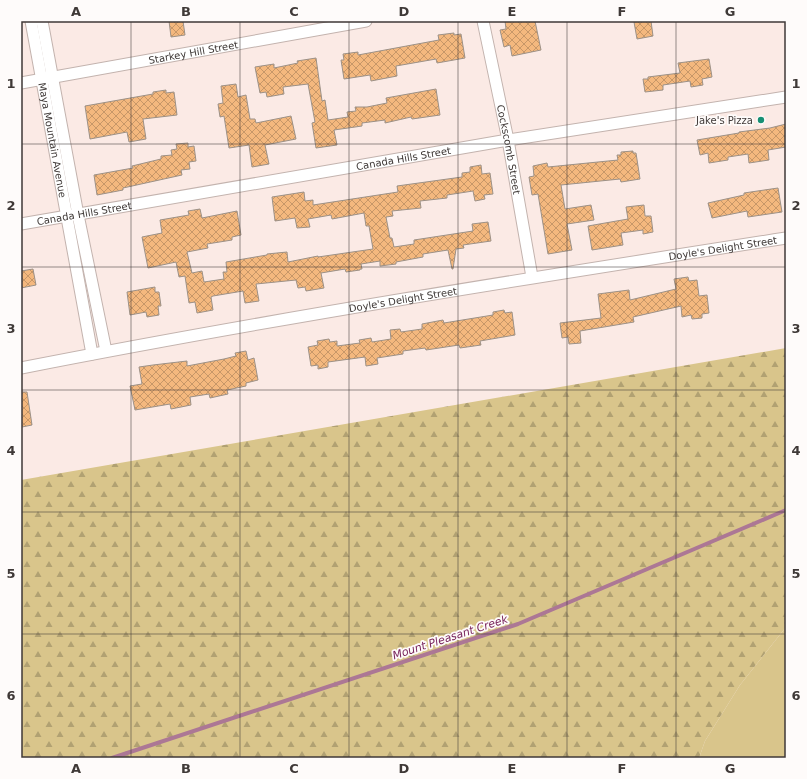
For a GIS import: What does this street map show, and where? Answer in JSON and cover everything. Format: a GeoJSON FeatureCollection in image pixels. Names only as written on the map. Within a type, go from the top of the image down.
{"type":"FeatureCollection","features":[{"type":"Feature","properties":{"kind":"street","name":"Maya Mountain Avenue"},"geometry":{"type":"LineString","coordinates":[[31,21],[48,77],[106,351]]}},
{"type":"Feature","properties":{"kind":"street","name":"Maya Mountain Avenue"},"geometry":{"type":"LineString","coordinates":[[42,21],[67,216],[92,354]]}},
{"type":"Feature","properties":{"kind":"street","name":"Starkey Hill Street"},"geometry":{"type":"LineString","coordinates":[[21,83],[366,21]]}},
{"type":"Feature","properties":{"kind":"street","name":"Cockscomb Street"},"geometry":{"type":"LineString","coordinates":[[483,21],[508,140],[532,277]]}},
{"type":"Feature","properties":{"kind":"street","name":"Canada Hills Street"},"geometry":{"type":"LineString","coordinates":[[21,224],[508,140],[786,97]]}},
{"type":"Feature","properties":{"kind":"street","name":"Doyle's Delight Street"},"geometry":{"type":"LineString","coordinates":[[21,368],[106,351],[532,277],[786,238]]}},
{"type":"Feature","properties":{"kind":"path"},"geometry":{"type":"LineString","coordinates":[[786,618],[786,626]]}},
{"type":"Feature","properties":{"kind":"green space"},"geometry":{"type":"Polygon","coordinates":[[[786,348],[786,627],[740,685],[705,741],[699,758],[21,758],[21,480],[786,348]]]}},
{"type":"Feature","properties":{"kind":"green space"},"geometry":{"type":"Polygon","coordinates":[[[786,627],[786,758],[699,758],[705,741],[740,685],[786,627]]]}},
{"type":"Feature","properties":{"kind":"building"},"geometry":{"type":"Polygon","coordinates":[[[169,21],[183,21],[185,35],[171,37],[169,21]]]}},
{"type":"Feature","properties":{"kind":"building"},"geometry":{"type":"Polygon","coordinates":[[[505,21],[535,21],[541,50],[512,56],[510,45],[504,47],[500,30],[506,29],[505,21]]]}},
{"type":"Feature","properties":{"kind":"building"},"geometry":{"type":"Polygon","coordinates":[[[651,21],[653,36],[637,39],[634,22],[651,21]]]}},
{"type":"Feature","properties":{"kind":"building"},"geometry":{"type":"Polygon","coordinates":[[[454,33],[454,35],[461,34],[465,58],[437,63],[436,59],[396,66],[397,76],[371,81],[370,75],[344,79],[341,60],[344,60],[343,54],[358,52],[358,55],[439,40],[438,35],[454,33]]]}},
{"type":"Feature","properties":{"kind":"building"},"geometry":{"type":"Polygon","coordinates":[[[316,58],[322,101],[325,100],[328,120],[348,117],[347,112],[356,111],[355,107],[367,107],[387,103],[386,98],[436,89],[440,115],[412,119],[411,117],[385,123],[385,120],[362,123],[362,126],[334,130],[337,145],[316,148],[312,123],[315,122],[308,84],[283,87],[284,94],[267,97],[266,92],[260,93],[255,67],[274,64],[274,68],[298,63],[297,61],[316,58]]]}},
{"type":"Feature","properties":{"kind":"building"},"geometry":{"type":"Polygon","coordinates":[[[709,59],[712,77],[702,79],[703,85],[691,87],[690,81],[663,85],[663,90],[645,92],[643,79],[680,73],[678,63],[709,59]]]}},
{"type":"Feature","properties":{"kind":"building"},"geometry":{"type":"Polygon","coordinates":[[[236,84],[238,97],[246,95],[250,119],[255,119],[256,123],[291,116],[296,139],[265,145],[269,164],[252,167],[249,145],[229,148],[224,116],[220,117],[218,104],[223,103],[221,86],[236,84]]]}},
{"type":"Feature","properties":{"kind":"building"},"geometry":{"type":"Polygon","coordinates":[[[166,90],[166,93],[174,92],[177,115],[143,119],[146,139],[129,142],[127,132],[90,139],[85,106],[153,94],[153,92],[166,90]]]}},
{"type":"Feature","properties":{"kind":"building"},"geometry":{"type":"Polygon","coordinates":[[[786,124],[786,147],[768,150],[769,160],[749,163],[748,154],[728,157],[728,160],[709,163],[708,153],[700,155],[697,140],[786,124]]]}},
{"type":"Feature","properties":{"kind":"building"},"geometry":{"type":"Polygon","coordinates":[[[188,143],[188,147],[194,146],[196,161],[189,162],[190,169],[181,170],[182,175],[97,195],[94,175],[133,168],[132,166],[161,159],[161,156],[172,155],[171,150],[177,149],[176,144],[188,143]]]}},
{"type":"Feature","properties":{"kind":"building"},"geometry":{"type":"Polygon","coordinates":[[[633,151],[633,153],[636,153],[640,179],[621,182],[620,179],[561,185],[565,209],[591,205],[594,220],[567,224],[572,250],[548,254],[538,194],[532,195],[529,177],[534,176],[533,166],[547,163],[548,167],[618,160],[617,155],[621,155],[621,152],[633,151]]]}},
{"type":"Feature","properties":{"kind":"building"},"geometry":{"type":"Polygon","coordinates":[[[481,165],[482,174],[490,173],[493,194],[484,195],[485,199],[475,201],[473,191],[447,195],[447,198],[420,201],[421,208],[392,211],[393,216],[386,217],[390,238],[392,238],[394,247],[414,244],[414,240],[473,231],[472,224],[488,222],[491,241],[463,245],[464,248],[456,249],[453,269],[448,250],[423,254],[423,257],[396,262],[396,264],[380,266],[380,261],[361,264],[362,269],[360,270],[346,272],[345,269],[321,273],[324,288],[306,291],[305,287],[298,288],[296,280],[256,284],[259,301],[245,303],[243,291],[213,296],[211,297],[213,310],[197,313],[195,302],[189,303],[185,276],[179,277],[176,262],[148,268],[142,237],[162,233],[160,220],[189,215],[188,211],[200,209],[202,218],[237,211],[241,235],[232,237],[232,240],[207,244],[208,248],[187,252],[192,273],[202,271],[204,282],[224,279],[223,272],[227,272],[226,262],[267,254],[287,252],[288,262],[318,256],[373,249],[369,226],[366,226],[364,213],[332,219],[331,215],[308,219],[310,227],[297,228],[295,218],[275,221],[272,197],[304,192],[305,201],[313,200],[313,205],[398,192],[397,186],[462,177],[462,173],[470,172],[470,167],[481,165]]]}},
{"type":"Feature","properties":{"kind":"building"},"geometry":{"type":"Polygon","coordinates":[[[778,188],[782,212],[748,217],[747,211],[712,218],[708,203],[744,195],[744,193],[778,188]]]}},
{"type":"Feature","properties":{"kind":"building"},"geometry":{"type":"Polygon","coordinates":[[[644,205],[645,216],[651,216],[653,232],[643,234],[643,230],[621,233],[623,245],[592,250],[588,226],[628,219],[626,207],[644,205]]]}},
{"type":"Feature","properties":{"kind":"building"},"geometry":{"type":"Polygon","coordinates":[[[33,269],[36,285],[21,288],[21,271],[33,269]]]}},
{"type":"Feature","properties":{"kind":"building"},"geometry":{"type":"Polygon","coordinates":[[[688,277],[689,281],[697,280],[699,296],[707,295],[709,313],[702,314],[702,318],[692,319],[691,315],[682,317],[681,306],[633,317],[634,322],[580,331],[581,343],[569,344],[568,337],[562,338],[560,323],[601,318],[598,294],[629,290],[630,300],[676,289],[674,279],[688,277]]]}},
{"type":"Feature","properties":{"kind":"building"},"geometry":{"type":"Polygon","coordinates":[[[155,287],[155,292],[159,292],[161,306],[158,306],[159,315],[147,317],[146,312],[130,315],[127,292],[155,287]]]}},
{"type":"Feature","properties":{"kind":"building"},"geometry":{"type":"Polygon","coordinates":[[[504,310],[505,313],[512,312],[515,335],[480,341],[481,345],[460,348],[459,345],[426,350],[425,348],[403,351],[403,354],[377,358],[378,364],[366,366],[365,357],[328,362],[328,367],[318,369],[318,365],[311,366],[308,347],[318,345],[317,341],[329,339],[330,342],[337,341],[337,346],[360,343],[359,340],[371,338],[372,342],[391,339],[390,330],[400,329],[401,332],[422,329],[422,324],[443,320],[444,323],[493,315],[493,312],[504,310]]]}},
{"type":"Feature","properties":{"kind":"building"},"geometry":{"type":"Polygon","coordinates":[[[246,351],[248,360],[254,358],[258,380],[246,383],[246,386],[227,390],[228,394],[210,398],[209,394],[190,397],[191,405],[171,409],[170,404],[135,410],[130,386],[142,384],[139,367],[187,361],[187,366],[236,356],[235,353],[246,351]]]}},
{"type":"Feature","properties":{"kind":"building"},"geometry":{"type":"Polygon","coordinates":[[[21,392],[27,392],[32,425],[22,427],[21,427],[21,392]]]}},
{"type":"Feature","properties":{"kind":"waterway","name":"Mount Pleasant Creek"},"geometry":{"type":"LineString","coordinates":[[112,758],[518,624],[786,510]]}},
{"type":"Feature","properties":{"kind":"place","name":"Jake's Pizza"},"geometry":{"type":"Point","coordinates":[761,120]}}]}
